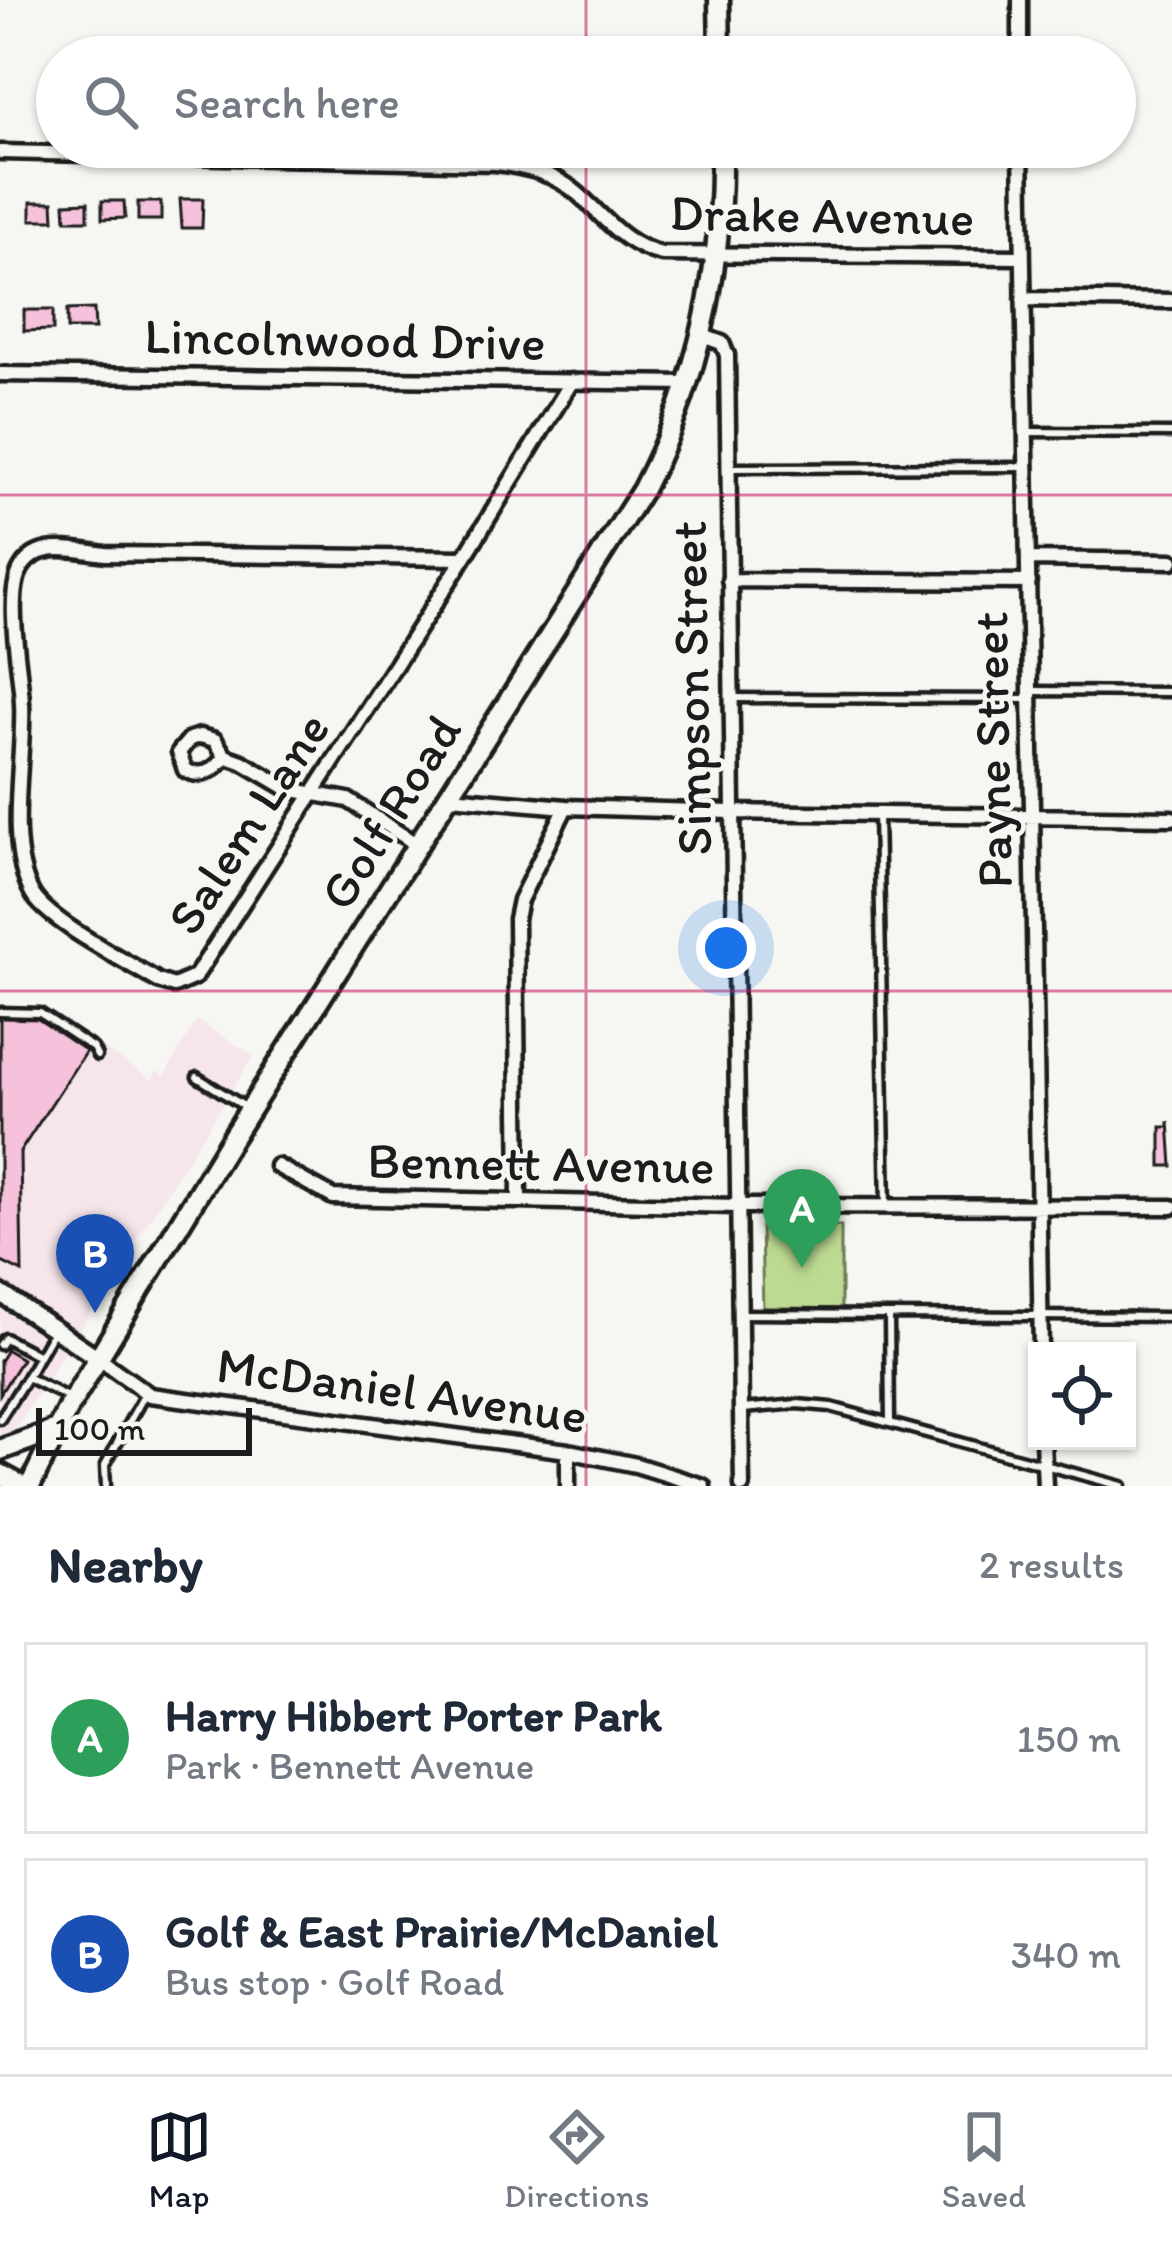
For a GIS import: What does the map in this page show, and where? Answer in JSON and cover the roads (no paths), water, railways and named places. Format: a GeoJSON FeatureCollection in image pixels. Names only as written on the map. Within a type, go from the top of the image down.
{"type":"FeatureCollection","features":[{"type":"Feature","properties":{"kind":"main road"},"geometry":{"type":"LineString","coordinates":[[719,0],[720,36]]}},
{"type":"Feature","properties":{"kind":"main road","name":"Golf Road"},"geometry":{"type":"LineString","coordinates":[[26,1486],[98,1358],[250,1110],[644,489],[703,336],[718,257],[720,168]]}},
{"type":"Feature","properties":{"kind":"main road"},"geometry":{"type":"LineString","coordinates":[[0,1450],[56,1430]]}},
{"type":"Feature","properties":{"kind":"main road"},"geometry":{"type":"LineString","coordinates":[[0,1474],[26,1486]]}},
{"type":"Feature","properties":{"kind":"street"},"geometry":{"type":"LineString","coordinates":[[1020,0],[1021,36]]}},
{"type":"Feature","properties":{"kind":"street","name":"Drake Avenue"},"geometry":{"type":"LineString","coordinates":[[0,152],[36,153]]}},
{"type":"Feature","properties":{"kind":"street","name":"Drake Avenue"},"geometry":{"type":"LineString","coordinates":[[524,168],[561,182],[615,232],[642,249],[718,257],[1022,257]]}},
{"type":"Feature","properties":{"kind":"street","name":"Payne Street"},"geometry":{"type":"LineString","coordinates":[[1022,168],[1041,1342]]}},
{"type":"Feature","properties":{"kind":"street"},"geometry":{"type":"LineString","coordinates":[[1023,299],[1172,301]]}},
{"type":"Feature","properties":{"kind":"street","name":"Simpson Street"},"geometry":{"type":"LineString","coordinates":[[703,336],[722,343],[727,355],[742,1486]]}},
{"type":"Feature","properties":{"kind":"street","name":"Lincolnwood Drive"},"geometry":{"type":"LineString","coordinates":[[0,374],[688,383]]}},
{"type":"Feature","properties":{"kind":"street","name":"Salem Lane"},"geometry":{"type":"LineString","coordinates":[[464,558],[39,552],[23,565],[14,594],[23,708],[20,852],[31,892],[45,909],[158,981],[174,986],[188,982],[202,969],[464,558],[572,381]]}},
{"type":"Feature","properties":{"kind":"street"},"geometry":{"type":"LineString","coordinates":[[1028,559],[1172,561]]}},
{"type":"Feature","properties":{"kind":"street"},"geometry":{"type":"LineString","coordinates":[[729,580],[1029,582]]}},
{"type":"Feature","properties":{"kind":"street"},"geometry":{"type":"LineString","coordinates":[[225,756],[277,784],[348,800],[419,846]]}},
{"type":"Feature","properties":{"kind":"street"},"geometry":{"type":"LineString","coordinates":[[449,797],[566,808],[1172,818]]}},
{"type":"Feature","properties":{"kind":"street"},"geometry":{"type":"LineString","coordinates":[[519,1198],[516,919],[520,900],[566,808]]}},
{"type":"Feature","properties":{"kind":"street","name":"Bennett Avenue"},"geometry":{"type":"LineString","coordinates":[[277,1166],[332,1197],[737,1206],[1172,1207]]}},
{"type":"Feature","properties":{"kind":"street"},"geometry":{"type":"LineString","coordinates":[[0,1293],[98,1358]]}},
{"type":"Feature","properties":{"kind":"street","name":"McDaniel Avenue"},"geometry":{"type":"LineString","coordinates":[[98,1358],[146,1392],[568,1451],[703,1486]]}},
{"type":"Feature","properties":{"kind":"street"},"geometry":{"type":"LineString","coordinates":[[1043,1450],[1045,1486]]}},
{"type":"Feature","properties":{"kind":"street"},"geometry":{"type":"LineString","coordinates":[[568,1451],[568,1486]]}},
{"type":"Feature","properties":{"kind":"lane"},"geometry":{"type":"LineString","coordinates":[[1026,432],[1172,433]]}},
{"type":"Feature","properties":{"kind":"lane"},"geometry":{"type":"LineString","coordinates":[[728,468],[1026,467]]}},
{"type":"Feature","properties":{"kind":"lane"},"geometry":{"type":"LineString","coordinates":[[730,698],[1172,692]]}},
{"type":"Feature","properties":{"kind":"lane"},"geometry":{"type":"LineString","coordinates":[[878,814],[886,1206]]}},
{"type":"Feature","properties":{"kind":"lane"},"geometry":{"type":"LineString","coordinates":[[0,1012],[40,1013],[93,1048],[97,1056]]}},
{"type":"Feature","properties":{"kind":"lane"},"geometry":{"type":"LineString","coordinates":[[197,1077],[250,1110]]}},
{"type":"Feature","properties":{"kind":"lane"},"geometry":{"type":"LineString","coordinates":[[739,1314],[1172,1317]]}},
{"type":"Feature","properties":{"kind":"lane"},"geometry":{"type":"LineString","coordinates":[[889,1316],[890,1423]]}},
{"type":"Feature","properties":{"kind":"lane"},"geometry":{"type":"LineString","coordinates":[[0,1419],[54,1329]]}},
{"type":"Feature","properties":{"kind":"lane"},"geometry":{"type":"LineString","coordinates":[[0,1345],[4,1338],[39,1356]]}},
{"type":"Feature","properties":{"kind":"lane"},"geometry":{"type":"LineString","coordinates":[[27,1377],[73,1400]]}},
{"type":"Feature","properties":{"kind":"lane"},"geometry":{"type":"LineString","coordinates":[[106,1486],[106,1465],[146,1392]]}},
{"type":"Feature","properties":{"kind":"lane"},"geometry":{"type":"LineString","coordinates":[[740,1409],[817,1405],[1121,1486]]}},
{"type":"Feature","properties":{"kind":"place","name":"Harry Hibbert Porter Park"},"geometry":{"type":"Point","coordinates":[802,1268]}},
{"type":"Feature","properties":{"kind":"place","name":"Golf & East Prairie/McDaniel"},"geometry":{"type":"Point","coordinates":[95,1313]}}]}
